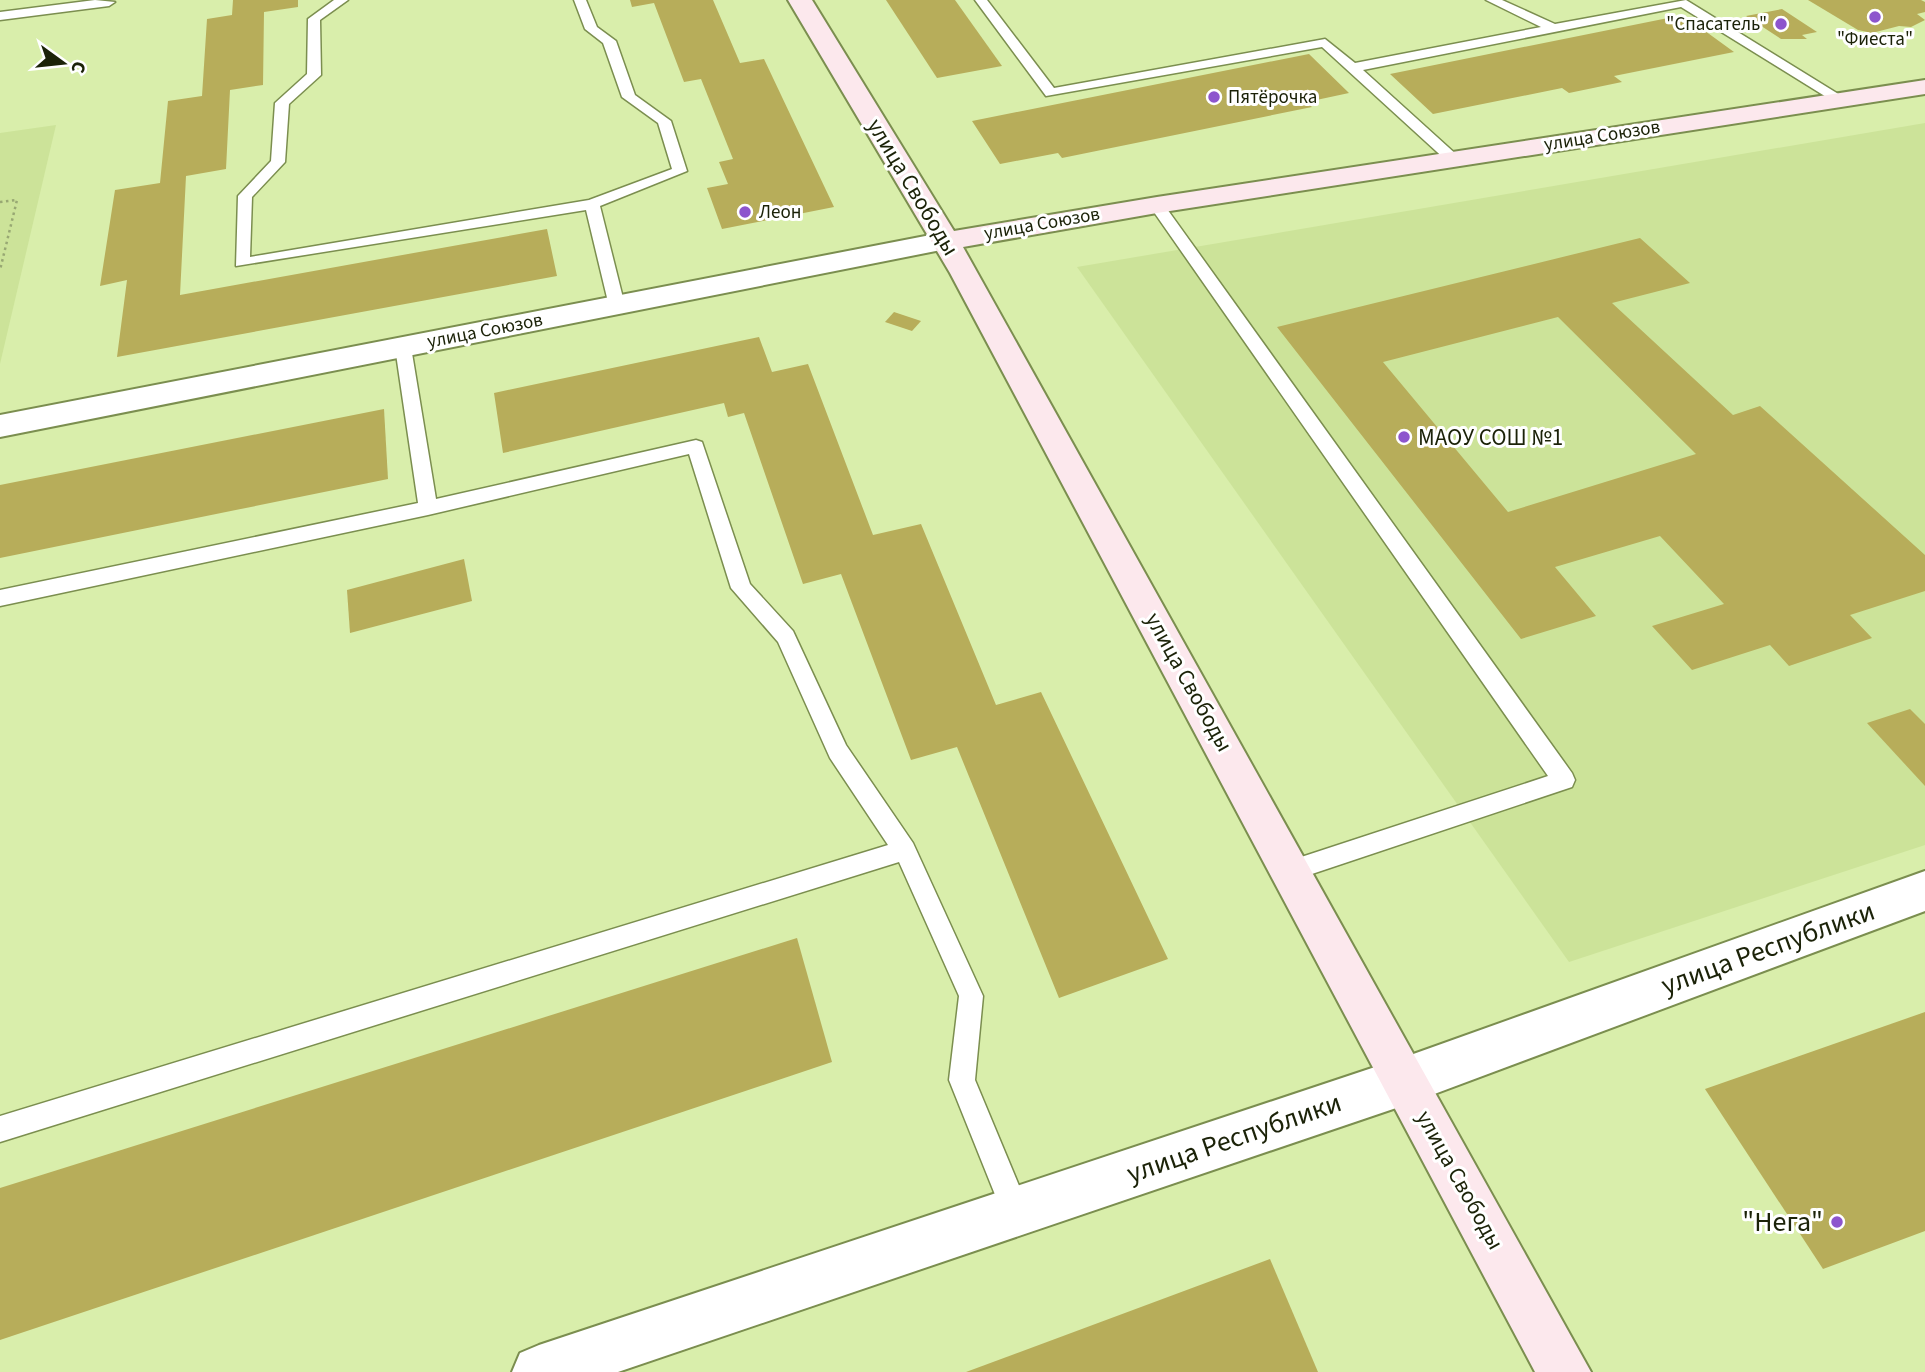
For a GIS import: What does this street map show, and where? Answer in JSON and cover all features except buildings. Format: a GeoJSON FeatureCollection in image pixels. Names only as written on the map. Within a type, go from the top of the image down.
{"type":"FeatureCollection","features":[{"type":"Feature","properties":{"kind":"street","name":"улица Свободы"},"geometry":{"type":"LineString","coordinates":[[800,0],[946,241],[1564,1372]]}},
{"type":"Feature","properties":{"kind":"street","name":"улица Союзов"},"geometry":{"type":"LineString","coordinates":[[0,426],[946,241],[1157,205],[1925,87]]}},
{"type":"Feature","properties":{"kind":"street","name":"улица Республики"},"geometry":{"type":"LineString","coordinates":[[539,1372],[1405,1081],[1925,891]]}},
{"type":"Feature","properties":{"kind":"lane"},"geometry":{"type":"LineString","coordinates":[[342,0],[314,19],[314,75],[282,103],[278,162],[245,196],[242,263],[592,204],[680,171],[664,121],[629,97],[609,41],[591,29],[580,0]]}},
{"type":"Feature","properties":{"kind":"lane"},"geometry":{"type":"LineString","coordinates":[[981,0],[1051,93],[1325,43],[1452,159]]}},
{"type":"Feature","properties":{"kind":"lane"},"geometry":{"type":"LineString","coordinates":[[1492,0],[1554,28]]}},
{"type":"Feature","properties":{"kind":"lane"},"geometry":{"type":"LineString","coordinates":[[0,16],[109,2]]}},
{"type":"Feature","properties":{"kind":"lane"},"geometry":{"type":"LineString","coordinates":[[1352,68],[1683,3],[1841,100]]}},
{"type":"Feature","properties":{"kind":"lane"},"geometry":{"type":"LineString","coordinates":[[592,204],[617,306]]}},
{"type":"Feature","properties":{"kind":"lane"},"geometry":{"type":"LineString","coordinates":[[1157,205],[1564,780],[1291,870]]}},
{"type":"Feature","properties":{"kind":"lane"},"geometry":{"type":"LineString","coordinates":[[404,347],[428,508]]}},
{"type":"Feature","properties":{"kind":"lane"},"geometry":{"type":"LineString","coordinates":[[0,598],[428,508],[696,446],[741,587],[786,637],[838,751],[905,850],[971,996],[962,1080],[1016,1212]]}},
{"type":"Feature","properties":{"kind":"lane"},"geometry":{"type":"LineString","coordinates":[[0,1129],[905,850]]}},
{"type":"Feature","properties":{"kind":"path"},"geometry":{"type":"LineString","coordinates":[[0,202],[17,200],[0,271]]}},
{"type":"Feature","properties":{"kind":"shaded area"},"geometry":{"type":"Polygon","coordinates":[[[1925,123],[1925,845],[1569,962],[1077,267],[1925,123]]]}},
{"type":"Feature","properties":{"kind":"shaded area"},"geometry":{"type":"Polygon","coordinates":[[[56,125],[0,364],[0,133],[56,125]]]}},
{"type":"Feature","properties":{"kind":"place","name":"\"Фиеста\""},"geometry":{"type":"Point","coordinates":[1875,17]}},
{"type":"Feature","properties":{"kind":"place","name":"\"Спасатель\""},"geometry":{"type":"Point","coordinates":[1781,24]}},
{"type":"Feature","properties":{"kind":"place","name":"Пятёрочка"},"geometry":{"type":"Point","coordinates":[1214,97]}},
{"type":"Feature","properties":{"kind":"place","name":"Леон"},"geometry":{"type":"Point","coordinates":[745,212]}},
{"type":"Feature","properties":{"kind":"place","name":"МАОУ СОШ №1"},"geometry":{"type":"Point","coordinates":[1404,437]}},
{"type":"Feature","properties":{"kind":"place","name":"\"Нега\""},"geometry":{"type":"Point","coordinates":[1837,1222]}}]}
